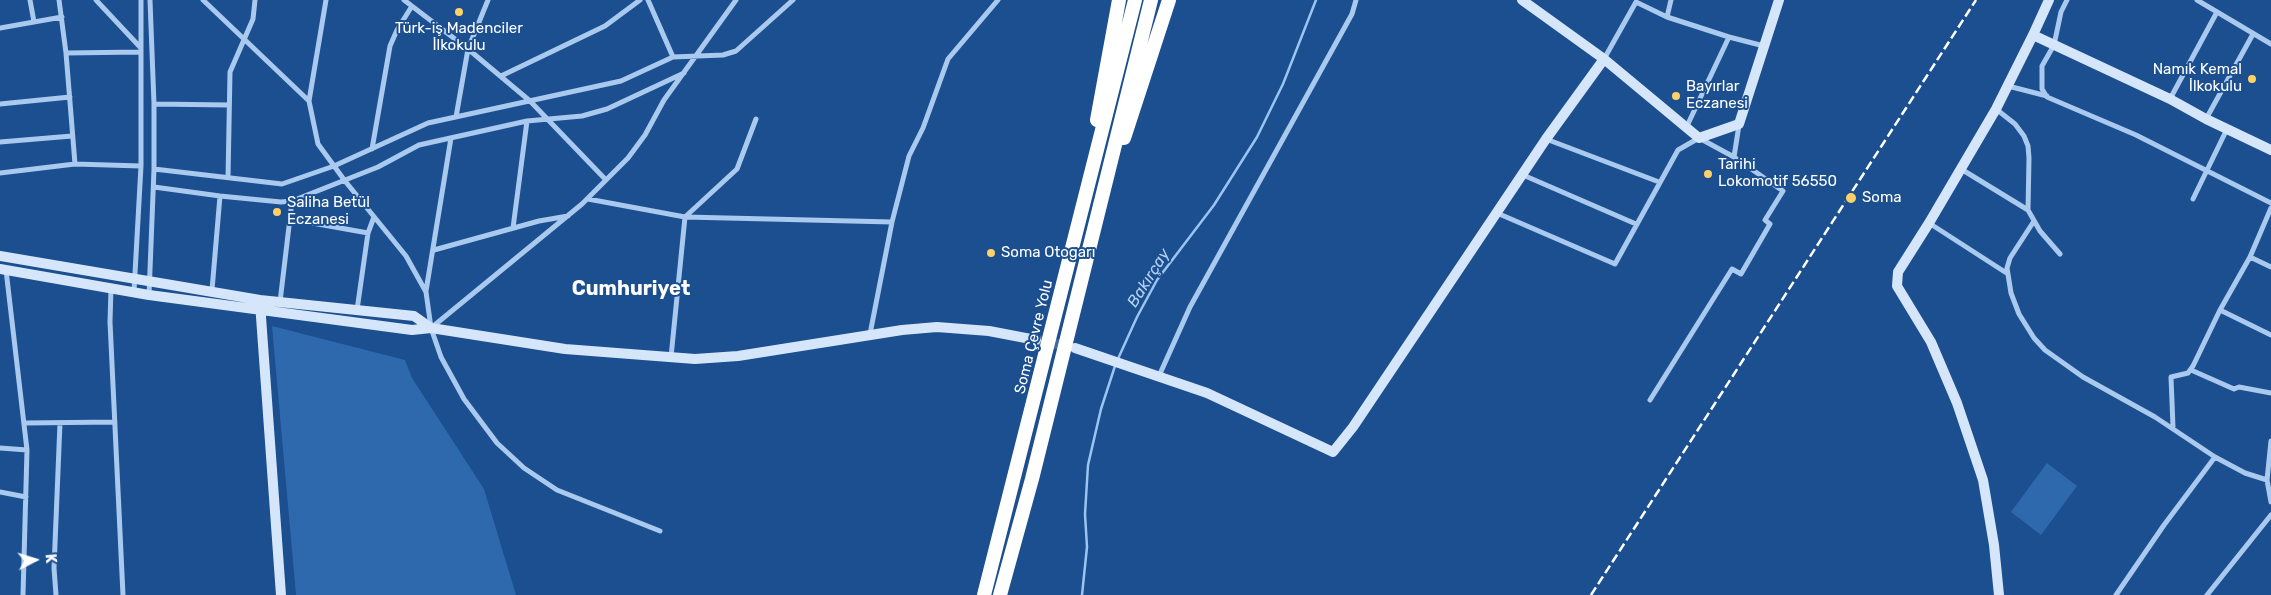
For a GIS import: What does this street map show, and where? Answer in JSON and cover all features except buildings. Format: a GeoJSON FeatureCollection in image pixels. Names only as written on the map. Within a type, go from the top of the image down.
{"type":"FeatureCollection","features":[{"type":"Feature","properties":{"kind":"highway"},"geometry":{"type":"LineString","coordinates":[[1080,222],[1118,0]]}},
{"type":"Feature","properties":{"kind":"highway","name":"Soma Çevre Yolu"},"geometry":{"type":"LineString","coordinates":[[984,595],[1135,0]]}},
{"type":"Feature","properties":{"kind":"highway"},"geometry":{"type":"LineString","coordinates":[[1000,595],[1032,479],[1151,0]]}},
{"type":"Feature","properties":{"kind":"highway"},"geometry":{"type":"LineString","coordinates":[[1096,224],[1169,0]]}},
{"type":"Feature","properties":{"kind":"main road"},"geometry":{"type":"LineString","coordinates":[[1522,0],[1604,59],[1688,126],[1699,138],[1739,124],[1779,0]]}},
{"type":"Feature","properties":{"kind":"main road"},"geometry":{"type":"LineString","coordinates":[[1999,595],[1994,545],[1980,471],[1957,403],[1931,342],[1898,286],[1898,272],[1996,109],[2034,35],[2049,0]]}},
{"type":"Feature","properties":{"kind":"main road"},"geometry":{"type":"LineString","coordinates":[[2034,35],[2170,99],[2227,130],[2271,150]]}},
{"type":"Feature","properties":{"kind":"main road"},"geometry":{"type":"LineString","coordinates":[[1075,348],[1207,393],[1333,452],[1353,427],[1546,139],[1604,59]]}},
{"type":"Feature","properties":{"kind":"main road"},"geometry":{"type":"LineString","coordinates":[[0,256],[212,290],[260,305],[280,302],[414,316],[431,328]]}},
{"type":"Feature","properties":{"kind":"main road"},"geometry":{"type":"LineString","coordinates":[[3,269],[149,295],[260,305],[412,330],[431,328],[565,348],[695,359],[738,356],[870,335],[937,327],[989,331],[1036,340]]}},
{"type":"Feature","properties":{"kind":"main road"},"geometry":{"type":"LineString","coordinates":[[260,305],[281,595]]}},
{"type":"Feature","properties":{"kind":"street"},"geometry":{"type":"LineString","coordinates":[[30,0],[34,22]]}},
{"type":"Feature","properties":{"kind":"street"},"geometry":{"type":"LineString","coordinates":[[59,0],[66,53],[75,164]]}},
{"type":"Feature","properties":{"kind":"street"},"geometry":{"type":"LineString","coordinates":[[96,0],[140,49]]}},
{"type":"Feature","properties":{"kind":"street"},"geometry":{"type":"LineString","coordinates":[[134,291],[141,166],[141,0]]}},
{"type":"Feature","properties":{"kind":"street"},"geometry":{"type":"LineString","coordinates":[[149,295],[154,187],[154,104],[150,0]]}},
{"type":"Feature","properties":{"kind":"street"},"geometry":{"type":"LineString","coordinates":[[203,0],[309,101]]}},
{"type":"Feature","properties":{"kind":"street"},"geometry":{"type":"LineString","coordinates":[[228,178],[230,72],[253,20],[255,0]]}},
{"type":"Feature","properties":{"kind":"street"},"geometry":{"type":"LineString","coordinates":[[326,0],[309,101],[318,144],[344,181],[406,256],[426,292]]}},
{"type":"Feature","properties":{"kind":"street"},"geometry":{"type":"LineString","coordinates":[[404,0],[468,49],[530,101],[549,118],[606,180]]}},
{"type":"Feature","properties":{"kind":"street"},"geometry":{"type":"LineString","coordinates":[[456,117],[468,49],[488,0]]}},
{"type":"Feature","properties":{"kind":"street"},"geometry":{"type":"LineString","coordinates":[[500,76],[606,26],[640,0]]}},
{"type":"Feature","properties":{"kind":"street"},"geometry":{"type":"LineString","coordinates":[[648,0],[673,57]]}},
{"type":"Feature","properties":{"kind":"street"},"geometry":{"type":"LineString","coordinates":[[431,328],[588,199],[628,158],[645,135],[664,100],[736,0]]}},
{"type":"Feature","properties":{"kind":"street"},"geometry":{"type":"LineString","coordinates":[[154,169],[282,184],[334,166],[428,123],[621,81],[673,57],[723,55],[736,51],[793,0]]}},
{"type":"Feature","properties":{"kind":"street"},"geometry":{"type":"LineString","coordinates":[[870,335],[904,171],[923,128],[948,59],[998,0]]}},
{"type":"Feature","properties":{"kind":"street"},"geometry":{"type":"LineString","coordinates":[[1159,376],[1190,307],[1352,14],[1356,0]]}},
{"type":"Feature","properties":{"kind":"street"},"geometry":{"type":"LineString","coordinates":[[1667,17],[1671,0]]}},
{"type":"Feature","properties":{"kind":"street"},"geometry":{"type":"LineString","coordinates":[[2047,96],[2042,89],[2042,66],[2054,45],[2061,12],[2067,0]]}},
{"type":"Feature","properties":{"kind":"street"},"geometry":{"type":"LineString","coordinates":[[2198,0],[2271,44]]}},
{"type":"Feature","properties":{"kind":"street"},"geometry":{"type":"LineString","coordinates":[[1604,59],[1636,2],[1667,17],[1764,46]]}},
{"type":"Feature","properties":{"kind":"street"},"geometry":{"type":"LineString","coordinates":[[372,149],[390,46],[397,30],[412,6]]}},
{"type":"Feature","properties":{"kind":"street"},"geometry":{"type":"LineString","coordinates":[[2170,99],[2217,12]]}},
{"type":"Feature","properties":{"kind":"street"},"geometry":{"type":"LineString","coordinates":[[0,28],[62,17]]}},
{"type":"Feature","properties":{"kind":"street"},"geometry":{"type":"LineString","coordinates":[[2206,119],[2254,34]]}},
{"type":"Feature","properties":{"kind":"street"},"geometry":{"type":"LineString","coordinates":[[1688,126],[1729,37]]}},
{"type":"Feature","properties":{"kind":"street"},"geometry":{"type":"LineString","coordinates":[[66,53],[140,49]]}},
{"type":"Feature","properties":{"kind":"street"},"geometry":{"type":"LineString","coordinates":[[154,187],[220,196],[280,202],[292,201],[378,167],[419,145],[527,121],[582,116],[607,109],[684,73]]}},
{"type":"Feature","properties":{"kind":"street"},"geometry":{"type":"LineString","coordinates":[[2008,86],[2047,96],[2136,135],[2271,203]]}},
{"type":"Feature","properties":{"kind":"street"},"geometry":{"type":"LineString","coordinates":[[0,104],[70,97]]}},
{"type":"Feature","properties":{"kind":"street"},"geometry":{"type":"LineString","coordinates":[[154,104],[230,105]]}},
{"type":"Feature","properties":{"kind":"street"},"geometry":{"type":"LineString","coordinates":[[1996,109],[2015,124],[2028,146],[2028,210],[2040,232],[2060,254]]}},
{"type":"Feature","properties":{"kind":"street"},"geometry":{"type":"LineString","coordinates":[[671,357],[685,217],[737,169],[756,119]]}},
{"type":"Feature","properties":{"kind":"street"},"geometry":{"type":"LineString","coordinates":[[514,228],[527,121]]}},
{"type":"Feature","properties":{"kind":"street"},"geometry":{"type":"LineString","coordinates":[[1734,157],[1739,124]]}},
{"type":"Feature","properties":{"kind":"street"},"geometry":{"type":"LineString","coordinates":[[2192,199],[2227,130]]}},
{"type":"Feature","properties":{"kind":"street"},"geometry":{"type":"LineString","coordinates":[[0,142],[72,136]]}},
{"type":"Feature","properties":{"kind":"street"},"geometry":{"type":"LineString","coordinates":[[451,138],[426,292],[431,328],[441,357],[464,399],[497,443],[524,468],[557,490],[660,532]]}},
{"type":"Feature","properties":{"kind":"street"},"geometry":{"type":"LineString","coordinates":[[1497,214],[1615,264],[1678,150],[1699,138],[1734,157],[1783,191],[1765,220],[1770,224],[1741,274],[1732,269],[1650,400]]}},
{"type":"Feature","properties":{"kind":"street"},"geometry":{"type":"LineString","coordinates":[[1546,139],[1659,182]]}},
{"type":"Feature","properties":{"kind":"street"},"geometry":{"type":"LineString","coordinates":[[0,173],[75,164],[141,166]]}},
{"type":"Feature","properties":{"kind":"street"},"geometry":{"type":"LineString","coordinates":[[1961,169],[2028,210]]}},
{"type":"Feature","properties":{"kind":"street"},"geometry":{"type":"LineString","coordinates":[[1523,175],[1636,224]]}},
{"type":"Feature","properties":{"kind":"street"},"geometry":{"type":"LineString","coordinates":[[212,290],[220,196]]}},
{"type":"Feature","properties":{"kind":"street"},"geometry":{"type":"LineString","coordinates":[[588,199],[685,217],[892,222]]}},
{"type":"Feature","properties":{"kind":"street"},"geometry":{"type":"LineString","coordinates":[[280,302],[292,201]]}},
{"type":"Feature","properties":{"kind":"street"},"geometry":{"type":"LineString","coordinates":[[2173,428],[2171,377],[2188,373],[2191,370],[2220,310],[2250,256],[2271,208]]}},
{"type":"Feature","properties":{"kind":"street"},"geometry":{"type":"LineString","coordinates":[[357,310],[368,233],[374,216]]}},
{"type":"Feature","properties":{"kind":"street"},"geometry":{"type":"LineString","coordinates":[[434,250],[557,217],[568,216]]}},
{"type":"Feature","properties":{"kind":"street"},"geometry":{"type":"LineString","coordinates":[[290,219],[368,233]]}},
{"type":"Feature","properties":{"kind":"street"},"geometry":{"type":"LineString","coordinates":[[2034,221],[2010,258],[2008,274],[2011,293],[2019,314],[2034,338],[2045,350],[2083,377],[2173,428],[2214,457],[2245,473],[2267,480]]}},
{"type":"Feature","properties":{"kind":"street"},"geometry":{"type":"LineString","coordinates":[[1929,223],[2008,274]]}},
{"type":"Feature","properties":{"kind":"street"},"geometry":{"type":"LineString","coordinates":[[2250,256],[2271,267]]}},
{"type":"Feature","properties":{"kind":"street"},"geometry":{"type":"LineString","coordinates":[[3,269],[28,450],[23,595]]}},
{"type":"Feature","properties":{"kind":"street"},"geometry":{"type":"LineString","coordinates":[[111,287],[110,322],[124,595]]}},
{"type":"Feature","properties":{"kind":"street"},"geometry":{"type":"LineString","coordinates":[[2220,310],[2271,335]]}},
{"type":"Feature","properties":{"kind":"street"},"geometry":{"type":"LineString","coordinates":[[2191,370],[2234,389],[2239,387],[2271,393]]}},
{"type":"Feature","properties":{"kind":"street"},"geometry":{"type":"LineString","coordinates":[[25,424],[115,422]]}},
{"type":"Feature","properties":{"kind":"street"},"geometry":{"type":"LineString","coordinates":[[56,595],[54,568],[60,423]]}},
{"type":"Feature","properties":{"kind":"street"},"geometry":{"type":"LineString","coordinates":[[2271,441],[2267,480],[2271,502]]}},
{"type":"Feature","properties":{"kind":"street"},"geometry":{"type":"LineString","coordinates":[[0,448],[28,450]]}},
{"type":"Feature","properties":{"kind":"street"},"geometry":{"type":"LineString","coordinates":[[2116,595],[2214,457]]}},
{"type":"Feature","properties":{"kind":"street"},"geometry":{"type":"LineString","coordinates":[[0,492],[26,497]]}},
{"type":"Feature","properties":{"kind":"street"},"geometry":{"type":"LineString","coordinates":[[2210,594],[2271,514]]}},
{"type":"Feature","properties":{"kind":"shaded area"},"geometry":{"type":"Polygon","coordinates":[[[272,326],[405,360],[412,378],[484,489],[516,595],[296,595],[272,326]]]}},
{"type":"Feature","properties":{"kind":"shaded area"},"geometry":{"type":"Polygon","coordinates":[[[2047,463],[2077,486],[2041,535],[2011,512],[2047,463]]]}},
{"type":"Feature","properties":{"kind":"waterway","name":"Bakırçay"},"geometry":{"type":"LineString","coordinates":[[1117,361],[1137,317],[1157,280],[1214,205],[1257,137],[1283,84],[1316,0]]}},
{"type":"Feature","properties":{"kind":"waterway","name":"Bakırçay"},"geometry":{"type":"LineString","coordinates":[[1082,595],[1087,547],[1085,514],[1088,465],[1101,409],[1115,366]]}},
{"type":"Feature","properties":{"kind":"tunnel"},"geometry":{"type":"LineString","coordinates":[[1036,340],[1072,347]]}},
{"type":"Feature","properties":{"kind":"railway"},"geometry":{"type":"LineString","coordinates":[[1591,595],[1976,0]]}},
{"type":"Feature","properties":{"kind":"place","name":"Türk-iş Madenciler İlkokulu"},"geometry":{"type":"Point","coordinates":[459,12]}},
{"type":"Feature","properties":{"kind":"place","name":"Namık Kemal İlkokulu"},"geometry":{"type":"Point","coordinates":[2252,79]}},
{"type":"Feature","properties":{"kind":"place","name":"Bayırlar Eczanesi"},"geometry":{"type":"Point","coordinates":[1676,96]}},
{"type":"Feature","properties":{"kind":"place","name":"Tarihi Lokomotif 56550"},"geometry":{"type":"Point","coordinates":[1708,174]}},
{"type":"Feature","properties":{"kind":"place","name":"Soma"},"geometry":{"type":"Point","coordinates":[1851,198]}},
{"type":"Feature","properties":{"kind":"place","name":"Saliha Betül Eczanesi"},"geometry":{"type":"Point","coordinates":[277,212]}},
{"type":"Feature","properties":{"kind":"place","name":"Soma Otogarı"},"geometry":{"type":"Point","coordinates":[991,253]}},
{"type":"Feature","properties":{"kind":"district","name":"Cumhuriyet"},"geometry":{"type":"Point","coordinates":[631,289]}}]}
